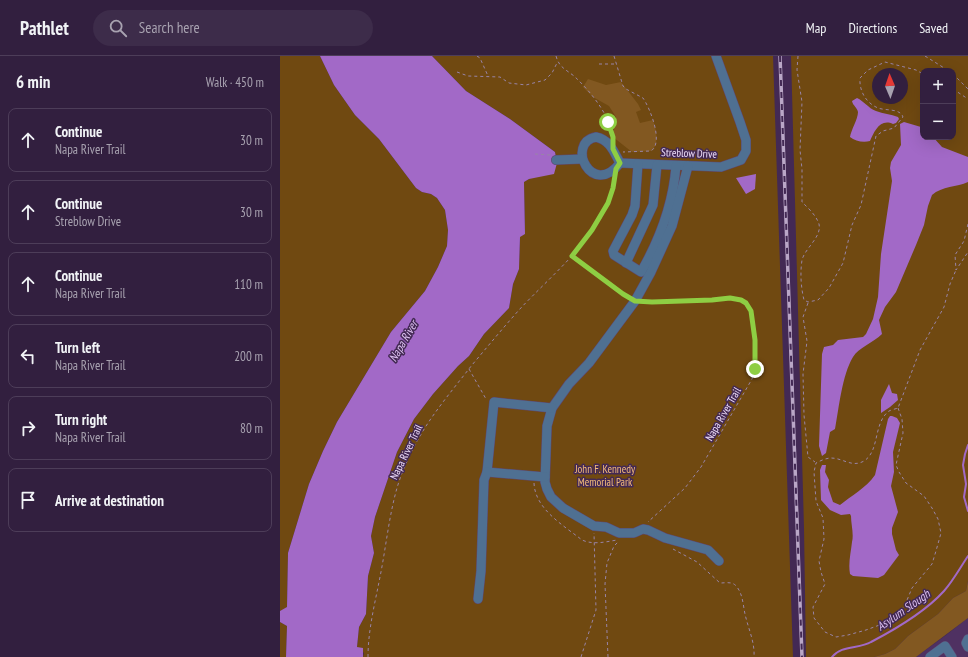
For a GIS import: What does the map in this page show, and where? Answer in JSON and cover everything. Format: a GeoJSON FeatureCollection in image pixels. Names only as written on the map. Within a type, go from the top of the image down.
{"type":"FeatureCollection","features":[{"type":"Feature","properties":{"kind":"street","name":"Streblow Drive"},"geometry":{"type":"LineString","coordinates":[[582,159],[588,168],[597,174],[605,175],[612,173],[618,166],[638,164],[721,167],[741,160],[746,151],[746,140],[716,56]]}},
{"type":"Feature","properties":{"kind":"street"},"geometry":{"type":"LineString","coordinates":[[556,160],[582,159],[586,142],[590,138],[601,138],[610,144],[618,166]]}},
{"type":"Feature","properties":{"kind":"street"},"geometry":{"type":"LineString","coordinates":[[638,164],[635,206],[632,216],[613,251],[614,255],[641,272],[663,226],[669,207],[676,166]]}},
{"type":"Feature","properties":{"kind":"street"},"geometry":{"type":"LineString","coordinates":[[626,263],[653,205],[657,165]]}},
{"type":"Feature","properties":{"kind":"street"},"geometry":{"type":"LineString","coordinates":[[688,166],[672,226],[651,272],[635,301],[589,363],[569,384],[552,408],[547,426],[545,478],[547,489],[551,496],[563,508],[594,526],[606,527],[619,533],[634,533],[643,529],[648,530],[665,538],[708,550],[719,561]]}},
{"type":"Feature","properties":{"kind":"street"},"geometry":{"type":"LineString","coordinates":[[478,599],[481,571],[484,480],[487,472],[494,402],[552,408]]}},
{"type":"Feature","properties":{"kind":"street"},"geometry":{"type":"LineString","coordinates":[[487,472],[545,478]]}},
{"type":"Feature","properties":{"kind":"street"},"geometry":{"type":"LineString","coordinates":[[968,638],[966,643],[968,647]]}},
{"type":"Feature","properties":{"kind":"street"},"geometry":{"type":"LineString","coordinates":[[930,657],[945,646],[952,657]]}},
{"type":"Feature","properties":{"kind":"path"},"geometry":{"type":"LineString","coordinates":[[477,56],[480,58],[488,76]]}},
{"type":"Feature","properties":{"kind":"path"},"geometry":{"type":"LineString","coordinates":[[457,72],[468,76],[500,77],[509,83],[526,85],[534,84],[547,78],[552,73],[557,62],[556,56]]}},
{"type":"Feature","properties":{"kind":"path"},"geometry":{"type":"LineString","coordinates":[[557,62],[578,80],[604,114],[611,128],[613,149],[622,152],[651,151],[656,146],[656,128],[646,102],[643,98],[623,86],[614,56]]}},
{"type":"Feature","properties":{"kind":"path"},"geometry":{"type":"LineString","coordinates":[[798,56],[797,70],[802,102],[800,150],[802,169],[802,202],[814,215],[819,226],[816,236],[802,259],[801,289],[804,300],[808,302],[818,300],[828,288],[843,264],[852,225],[861,205],[876,136],[883,131],[894,128],[903,117],[901,113],[897,111],[878,108],[872,104],[860,90],[860,78],[868,70],[885,62],[920,72]]}},
{"type":"Feature","properties":{"kind":"path"},"geometry":{"type":"LineString","coordinates":[[926,56],[944,68]]}},
{"type":"Feature","properties":{"kind":"path"},"geometry":{"type":"LineString","coordinates":[[599,64],[616,64]]}},
{"type":"Feature","properties":{"kind":"path"},"geometry":{"type":"LineString","coordinates":[[956,77],[968,89]]}},
{"type":"Feature","properties":{"kind":"path"},"geometry":{"type":"LineString","coordinates":[[956,91],[968,99]]}},
{"type":"Feature","properties":{"kind":"path","name":"Napa River Trail"},"geometry":{"type":"LineString","coordinates":[[368,657],[371,624],[397,488],[409,458],[430,420],[469,369],[520,310],[572,256],[592,230],[608,203],[618,166]]}},
{"type":"Feature","properties":{"kind":"path"},"geometry":{"type":"LineString","coordinates":[[956,270],[955,254],[964,241],[968,224]]}},
{"type":"Feature","properties":{"kind":"path"},"geometry":{"type":"LineString","coordinates":[[816,462],[814,472],[816,501],[823,518],[824,539],[819,561],[825,584],[813,606],[814,618],[825,632],[836,637],[866,630],[885,623],[900,612],[905,605],[912,588],[932,564],[941,533],[938,519],[924,496],[906,483],[896,465],[903,432],[902,419],[898,408],[920,350],[944,307],[950,284],[956,270],[968,252]]}},
{"type":"Feature","properties":{"kind":"path","name":"Napa River Trail"},"geometry":{"type":"LineString","coordinates":[[572,256],[623,294],[635,301],[652,302],[730,298],[741,300],[746,303],[751,311],[755,340],[755,369],[752,379],[701,467],[685,488],[644,526]]}},
{"type":"Feature","properties":{"kind":"path"},"geometry":{"type":"LineString","coordinates":[[808,302],[803,317],[807,341],[803,374],[804,415],[808,457],[816,462],[831,458],[855,464],[865,460],[873,451],[876,434],[882,420],[889,411],[898,408]]}},
{"type":"Feature","properties":{"kind":"path"},"geometry":{"type":"LineString","coordinates":[[469,369],[487,400],[494,402]]}},
{"type":"Feature","properties":{"kind":"path"},"geometry":{"type":"LineString","coordinates":[[534,476],[536,496],[548,512],[582,540],[594,543],[619,540],[614,546],[607,563],[605,584],[608,657]]}},
{"type":"Feature","properties":{"kind":"path"},"geometry":{"type":"LineString","coordinates":[[580,657],[596,610],[594,526]]}},
{"type":"Feature","properties":{"kind":"path"},"geometry":{"type":"LineString","coordinates":[[673,549],[697,562],[720,583],[731,582],[737,586],[744,602],[745,615],[754,645],[754,657]]}},
{"type":"Feature","properties":{"kind":"shaded area"},"geometry":{"type":"Polygon","coordinates":[[[588,79],[606,85],[621,82],[641,110],[636,112],[640,123],[653,120],[656,132],[656,145],[651,151],[632,152],[613,137],[616,117],[609,106],[593,97],[583,87],[588,79]]]}},
{"type":"Feature","properties":{"kind":"shaded area"},"geometry":{"type":"Polygon","coordinates":[[[968,581],[968,618],[916,657],[874,657],[895,649],[908,636],[938,614],[953,598],[966,591],[968,581]]]}},
{"type":"Feature","properties":{"kind":"shaded area"},"geometry":{"type":"Polygon","coordinates":[[[968,618],[968,657],[916,657],[945,636],[968,618]]]}},
{"type":"Feature","properties":{"kind":"green space"},"geometry":{"type":"Polygon","coordinates":[[[280,56],[320,56],[334,85],[355,115],[379,139],[416,188],[437,198],[445,210],[448,230],[447,246],[425,291],[391,332],[337,422],[323,451],[309,484],[288,553],[287,608],[280,611],[280,56]]]}},
{"type":"Feature","properties":{"kind":"green space","name":"John F. Kennedy Memorial Park"},"geometry":{"type":"Polygon","coordinates":[[[432,56],[773,56],[793,657],[363,657],[364,653],[357,647],[359,627],[366,614],[368,576],[374,553],[371,536],[375,517],[397,452],[414,419],[433,394],[469,356],[484,334],[509,308],[513,284],[519,269],[520,236],[525,234],[524,182],[557,163],[555,152],[510,119],[466,91],[432,56]]]}},
{"type":"Feature","properties":{"kind":"green space"},"geometry":{"type":"Polygon","coordinates":[[[791,56],[968,56],[968,581],[966,591],[953,598],[938,614],[908,636],[895,649],[885,654],[874,657],[806,657],[804,528],[791,56]]]}},
{"type":"Feature","properties":{"kind":"green space"},"geometry":{"type":"Polygon","coordinates":[[[280,622],[287,626],[286,657],[280,657],[280,622]]]}},
{"type":"Feature","properties":{"kind":"water","name":"Napa River"},"geometry":{"type":"Polygon","coordinates":[[[320,56],[432,56],[466,91],[510,119],[555,152],[557,163],[554,174],[529,179],[524,182],[525,234],[520,237],[519,269],[513,284],[509,308],[484,334],[469,356],[433,394],[414,419],[397,452],[375,517],[371,536],[374,553],[368,576],[366,614],[359,627],[357,647],[363,648],[363,657],[286,657],[287,626],[280,622],[280,611],[287,607],[288,553],[309,484],[337,422],[391,332],[425,291],[447,246],[448,230],[445,210],[437,198],[416,188],[379,139],[355,115],[334,85],[320,56]]]}},
{"type":"Feature","properties":{"kind":"water"},"geometry":{"type":"Polygon","coordinates":[[[857,98],[873,110],[898,117],[899,119],[893,124],[881,124],[870,141],[862,142],[854,140],[850,137],[858,112],[852,101],[857,98]]]}},
{"type":"Feature","properties":{"kind":"water"},"geometry":{"type":"Polygon","coordinates":[[[904,122],[920,127],[920,140],[936,140],[942,147],[968,157],[968,182],[945,188],[932,195],[924,225],[916,245],[896,292],[885,307],[879,320],[882,334],[855,354],[849,364],[841,392],[835,429],[830,432],[826,453],[822,456],[819,446],[822,354],[824,347],[833,345],[838,340],[863,337],[873,319],[878,297],[881,254],[892,181],[890,168],[891,162],[901,145],[900,124],[904,122]]]}},
{"type":"Feature","properties":{"kind":"water"},"geometry":{"type":"Polygon","coordinates":[[[756,174],[755,189],[746,194],[736,178],[756,174]]]}},
{"type":"Feature","properties":{"kind":"water"},"geometry":{"type":"Polygon","coordinates":[[[889,384],[892,393],[897,394],[898,400],[881,413],[881,400],[889,384]]]}},
{"type":"Feature","properties":{"kind":"water"},"geometry":{"type":"Polygon","coordinates":[[[890,416],[897,418],[900,423],[893,452],[894,472],[891,486],[898,512],[892,528],[892,534],[896,550],[899,555],[884,575],[878,578],[853,576],[850,574],[849,566],[853,536],[851,516],[850,514],[841,515],[830,510],[821,500],[820,470],[822,465],[826,465],[825,472],[829,480],[828,487],[833,502],[840,505],[858,492],[875,475],[890,416]]]}},
{"type":"Feature","properties":{"kind":"waterway","name":"Asylum Slough"},"geometry":{"type":"LineString","coordinates":[[968,445],[963,465],[966,484],[964,497],[968,511]]}},
{"type":"Feature","properties":{"kind":"waterway","name":"Asylum Slough"},"geometry":{"type":"LineString","coordinates":[[832,657],[836,653],[845,649],[861,646],[871,642],[919,613],[944,591],[968,556]]}},
{"type":"Feature","properties":{"kind":"railway"},"geometry":{"type":"LineString","coordinates":[[780,56],[802,657]]}},
{"type":"Feature","properties":{"kind":"route"},"geometry":{"type":"LineString","coordinates":[[608,122],[613,137],[613,149],[620,163],[616,169],[614,184],[608,203],[592,230],[572,256],[623,294],[635,301],[652,302],[730,298],[741,300],[746,303],[751,311],[755,340],[755,369]]}}]}
